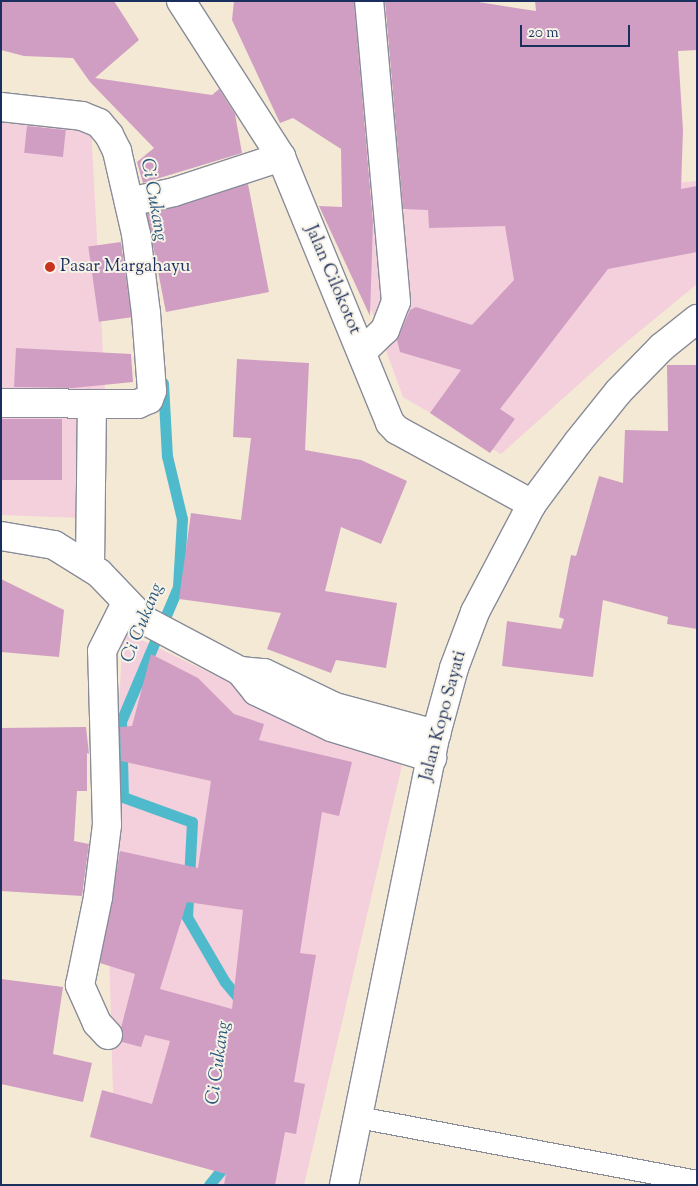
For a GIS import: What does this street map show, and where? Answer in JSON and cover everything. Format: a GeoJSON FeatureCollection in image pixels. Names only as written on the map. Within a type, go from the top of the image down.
{"type":"FeatureCollection","features":[{"type":"Feature","properties":{"kind":"street","name":"Jalan Cilokotot"},"geometry":{"type":"LineString","coordinates":[[181,1],[281,157],[362,352],[385,414],[397,430],[532,504]]}},
{"type":"Feature","properties":{"kind":"street"},"geometry":{"type":"LineString","coordinates":[[362,352],[385,330],[396,302],[369,1]]}},
{"type":"Feature","properties":{"kind":"street"},"geometry":{"type":"LineString","coordinates":[[1,107],[82,116],[99,123],[117,151],[132,202],[146,313],[152,391],[149,398],[138,404],[1,403]]}},
{"type":"Feature","properties":{"kind":"street"},"geometry":{"type":"LineString","coordinates":[[132,202],[174,192],[281,157]]}},
{"type":"Feature","properties":{"kind":"street","name":"Jalan Kopo Sayati"},"geometry":{"type":"LineString","coordinates":[[344,1185],[434,746],[454,668],[475,612],[532,504],[619,391],[662,347],[697,319]]}},
{"type":"Feature","properties":{"kind":"street"},"geometry":{"type":"LineString","coordinates":[[90,566],[92,404]]}},
{"type":"Feature","properties":{"kind":"street"},"geometry":{"type":"LineString","coordinates":[[1,536],[54,545],[90,566],[135,611],[199,651],[240,671],[256,691],[331,727],[434,746]]}},
{"type":"Feature","properties":{"kind":"street"},"geometry":{"type":"LineString","coordinates":[[108,1035],[97,1023],[80,985],[98,897],[107,825],[102,651],[135,611]]}},
{"type":"Feature","properties":{"kind":"lane"},"geometry":{"type":"LineString","coordinates":[[358,1117],[697,1181]]}},
{"type":"Feature","properties":{"kind":"shaded area","name":"Pasar Margahayu"},"geometry":{"type":"Polygon","coordinates":[[[1,110],[91,126],[106,410],[1,408],[1,110]]]}},
{"type":"Feature","properties":{"kind":"shaded area"},"geometry":{"type":"Polygon","coordinates":[[[697,181],[697,284],[618,349],[501,454],[403,397],[337,216],[697,181]]]}},
{"type":"Feature","properties":{"kind":"shaded area"},"geometry":{"type":"Polygon","coordinates":[[[1,415],[100,418],[96,518],[1,515],[1,415]]]}},
{"type":"Feature","properties":{"kind":"shaded area"},"geometry":{"type":"Polygon","coordinates":[[[123,631],[402,765],[304,1185],[216,1185],[221,1170],[114,1128],[108,911],[123,631]]]}},
{"type":"Feature","properties":{"kind":"building"},"geometry":{"type":"Polygon","coordinates":[[[1,1],[114,1],[139,40],[95,78],[212,95],[219,89],[235,114],[242,153],[143,183],[137,162],[154,148],[90,82],[73,58],[24,56],[1,50],[1,1]]]}},
{"type":"Feature","properties":{"kind":"building"},"geometry":{"type":"Polygon","coordinates":[[[234,1],[354,1],[373,222],[370,316],[319,206],[342,207],[341,149],[293,118],[280,123],[232,20],[234,1]]]}},
{"type":"Feature","properties":{"kind":"building"},"geometry":{"type":"Polygon","coordinates":[[[385,1],[472,1],[536,11],[535,1],[697,1],[697,50],[678,51],[683,130],[681,189],[697,186],[697,252],[608,269],[500,409],[515,419],[490,453],[430,413],[461,370],[400,352],[397,340],[410,310],[416,307],[472,325],[514,280],[505,226],[429,228],[428,210],[403,209],[385,1]]]}},
{"type":"Feature","properties":{"kind":"building"},"geometry":{"type":"Polygon","coordinates":[[[27,126],[66,130],[63,157],[24,153],[27,126]]]}},
{"type":"Feature","properties":{"kind":"building"},"geometry":{"type":"Polygon","coordinates":[[[248,184],[269,292],[166,312],[145,204],[248,184]]]}},
{"type":"Feature","properties":{"kind":"building"},"geometry":{"type":"Polygon","coordinates":[[[121,242],[132,317],[99,322],[88,247],[121,242]]]}},
{"type":"Feature","properties":{"kind":"building"},"geometry":{"type":"Polygon","coordinates":[[[16,348],[131,354],[133,382],[73,388],[14,387],[16,348]]]}},
{"type":"Feature","properties":{"kind":"building"},"geometry":{"type":"Polygon","coordinates":[[[237,359],[309,363],[305,450],[361,460],[407,481],[381,544],[341,527],[325,591],[397,603],[386,668],[336,660],[331,673],[267,649],[281,613],[179,599],[191,513],[241,520],[251,438],[233,437],[237,359]]]}},
{"type":"Feature","properties":{"kind":"building"},"geometry":{"type":"Polygon","coordinates":[[[667,365],[697,365],[697,629],[667,624],[668,617],[603,600],[593,677],[502,666],[507,621],[561,629],[564,619],[559,617],[571,555],[576,556],[599,476],[623,483],[625,430],[668,431],[667,365]]]}},
{"type":"Feature","properties":{"kind":"building"},"geometry":{"type":"Polygon","coordinates":[[[1,419],[62,419],[62,480],[1,480],[1,419]]]}},
{"type":"Feature","properties":{"kind":"building"},"geometry":{"type":"Polygon","coordinates":[[[1,579],[64,610],[59,657],[1,652],[1,579]]]}},
{"type":"Feature","properties":{"kind":"building"},"geometry":{"type":"Polygon","coordinates":[[[151,654],[198,678],[234,714],[264,724],[259,740],[352,762],[339,816],[322,812],[300,953],[316,955],[294,1082],[305,1084],[296,1134],[285,1132],[275,1185],[224,1185],[226,1174],[90,1137],[102,1090],[152,1104],[170,1041],[145,1035],[141,1047],[122,1042],[121,1028],[135,974],[100,963],[120,851],[198,868],[211,781],[121,761],[120,727],[132,726],[151,654]],[[187,902],[160,989],[232,1009],[243,910],[187,902]]]}},
{"type":"Feature","properties":{"kind":"building"},"geometry":{"type":"Polygon","coordinates":[[[86,727],[89,754],[87,753],[87,791],[77,791],[74,841],[89,844],[82,896],[1,891],[1,728],[86,727]]]}},
{"type":"Feature","properties":{"kind":"building"},"geometry":{"type":"Polygon","coordinates":[[[1,979],[63,987],[53,1054],[92,1063],[83,1102],[1,1084],[1,979]]]}},
{"type":"Feature","properties":{"kind":"waterway","name":"Ci Cukang"},"geometry":{"type":"LineString","coordinates":[[163,383],[167,456],[182,519],[178,587],[121,721],[123,797],[192,822],[187,917],[225,982],[244,1005]]}},
{"type":"Feature","properties":{"kind":"waterway","name":"Ci Cukang"},"geometry":{"type":"LineString","coordinates":[[209,1185],[222,1169],[223,1159]]}},
{"type":"Feature","properties":{"kind":"place","name":"Pasar Margahayu"},"geometry":{"type":"Point","coordinates":[50,267]}}]}
